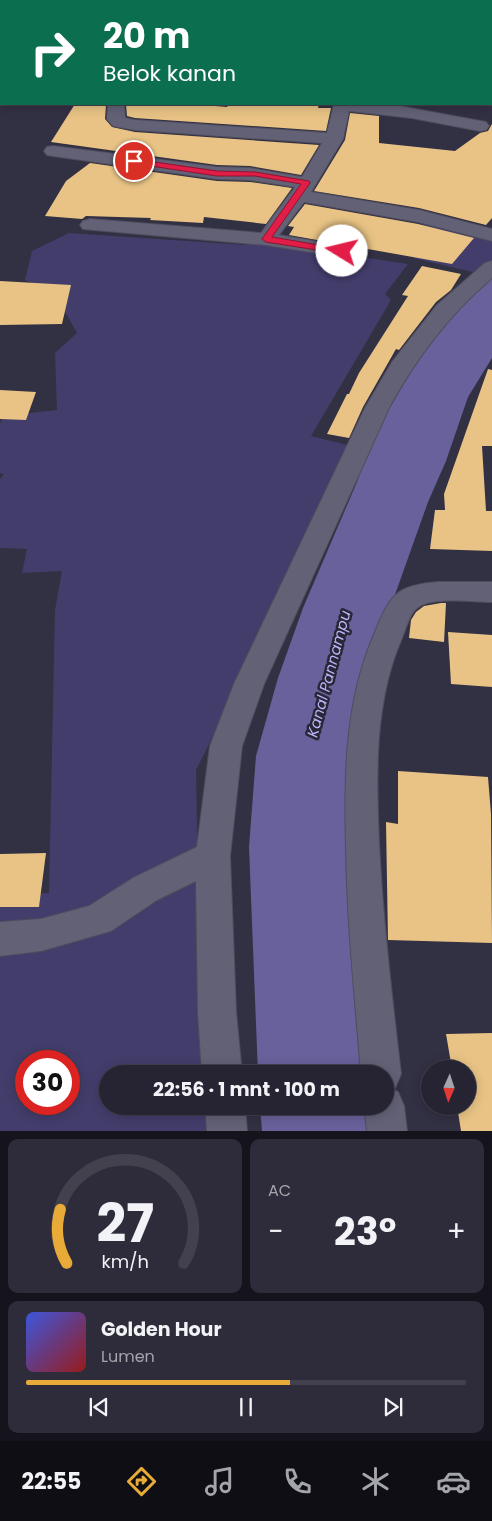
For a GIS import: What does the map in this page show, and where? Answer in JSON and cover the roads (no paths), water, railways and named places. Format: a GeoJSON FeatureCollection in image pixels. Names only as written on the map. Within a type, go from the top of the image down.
{"type":"FeatureCollection","features":[{"type":"Feature","properties":{"kind":"street"},"geometry":{"type":"LineString","coordinates":[[116,105],[116,119],[119,122],[135,125],[334,139]]}},
{"type":"Feature","properties":{"kind":"street"},"geometry":{"type":"LineString","coordinates":[[266,239],[302,189],[334,139],[342,105],[402,110],[439,116],[480,126]]}},
{"type":"Feature","properties":{"kind":"street"},"geometry":{"type":"LineString","coordinates":[[53,151],[217,173],[255,174],[302,189],[492,235]]}},
{"type":"Feature","properties":{"kind":"street"},"geometry":{"type":"LineString","coordinates":[[90,225],[266,239],[342,251]]}},
{"type":"Feature","properties":{"kind":"street"},"geometry":{"type":"LineString","coordinates":[[221,1065],[217,1012],[213,856],[226,746],[229,737],[249,684],[283,608],[377,408],[400,367],[445,310],[464,290],[492,267]]}},
{"type":"Feature","properties":{"kind":"street"},"geometry":{"type":"LineString","coordinates":[[380,1065],[365,897],[360,801],[368,695],[385,640],[404,603],[410,598],[435,593],[492,592]]}},
{"type":"Feature","properties":{"kind":"street"},"geometry":{"type":"LineString","coordinates":[[0,939],[41,934],[98,920],[145,889],[213,856]]}},
{"type":"Feature","properties":{"kind":"street"},"geometry":{"type":"LineString","coordinates":[[226,1115],[227,1131]]}},
{"type":"Feature","properties":{"kind":"street"},"geometry":{"type":"LineString","coordinates":[[385,1115],[387,1131]]}},
{"type":"Feature","properties":{"kind":"water","name":"Kanal Pannampu"},"geometry":{"type":"Polygon","coordinates":[[[492,273],[492,358],[468,397],[381,634],[368,1065],[258,1065],[249,847],[256,756],[278,678],[303,608],[357,482],[373,434],[417,355],[492,273]]]}},
{"type":"Feature","properties":{"kind":"water"},"geometry":{"type":"Polygon","coordinates":[[[261,1115],[372,1115],[374,1131],[262,1131],[261,1115]]]}}]}
